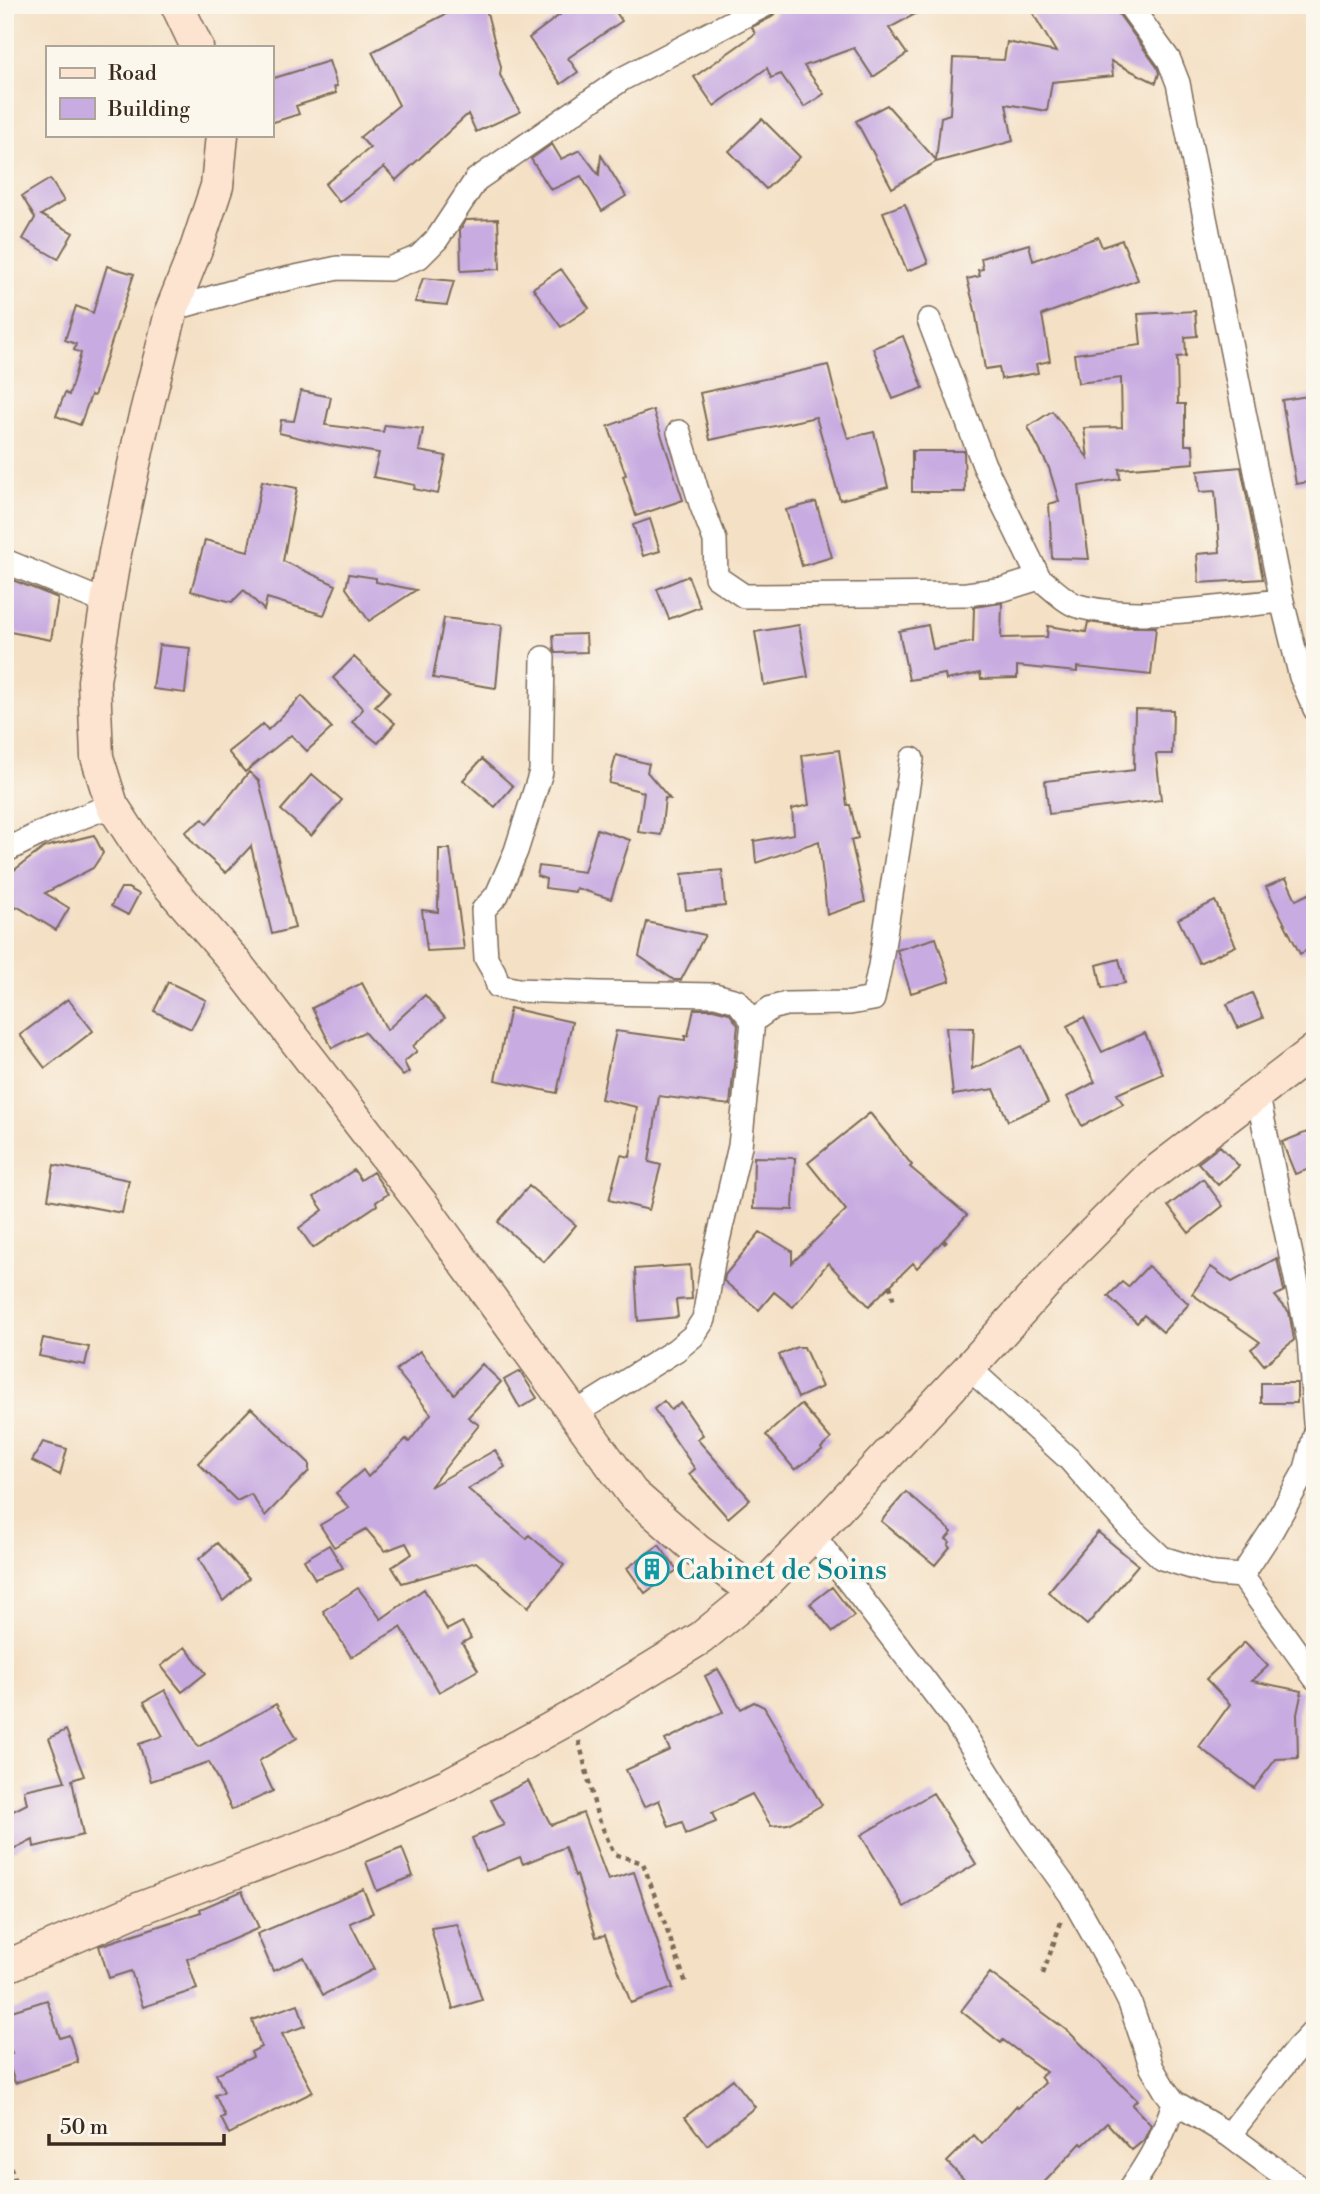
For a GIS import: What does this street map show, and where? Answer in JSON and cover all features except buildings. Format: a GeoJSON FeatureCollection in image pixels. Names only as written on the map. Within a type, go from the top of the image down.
{"type":"FeatureCollection","features":[{"type":"Feature","properties":{"kind":"street"},"geometry":{"type":"LineString","coordinates":[[177,5],[197,46]]}},
{"type":"Feature","properties":{"kind":"street"},"geometry":{"type":"LineString","coordinates":[[172,309],[338,268],[389,270],[419,257],[438,239],[476,180],[622,79],[765,5]]}},
{"type":"Feature","properties":{"kind":"street"},"geometry":{"type":"LineString","coordinates":[[1129,5],[1169,60],[1178,83],[1282,601],[1301,677],[1315,709]]}},
{"type":"Feature","properties":{"kind":"street"},"geometry":{"type":"LineString","coordinates":[[222,136],[217,186],[172,309],[141,432],[94,681],[97,757],[112,805],[151,865],[235,962],[422,1204],[632,1493],[698,1550],[756,1593]]}},
{"type":"Feature","properties":{"kind":"street"},"geometry":{"type":"LineString","coordinates":[[929,320],[984,466],[1039,578],[1075,606],[1105,611],[1142,613],[1282,601]]}},
{"type":"Feature","properties":{"kind":"street"},"geometry":{"type":"LineString","coordinates":[[679,432],[715,540],[716,577],[744,596],[967,594],[1004,589],[1039,578]]}},
{"type":"Feature","properties":{"kind":"street"},"geometry":{"type":"LineString","coordinates":[[5,561],[107,603]]}},
{"type":"Feature","properties":{"kind":"street"},"geometry":{"type":"LineString","coordinates":[[542,658],[541,772],[516,851],[497,895],[483,910],[486,958],[498,986],[599,993],[715,995],[737,1001],[753,1021],[740,1146],[713,1262],[705,1319],[693,1336],[676,1350],[574,1414]]}},
{"type":"Feature","properties":{"kind":"street"},"geometry":{"type":"LineString","coordinates":[[753,1021],[771,1008],[786,1004],[850,1003],[873,999],[912,759]]}},
{"type":"Feature","properties":{"kind":"street"},"geometry":{"type":"LineString","coordinates":[[5,850],[112,805]]}},
{"type":"Feature","properties":{"kind":"street"},"geometry":{"type":"LineString","coordinates":[[5,1968],[141,1908],[344,1831],[449,1784],[572,1717],[701,1638],[756,1593],[813,1535],[1072,1255],[1150,1176],[1315,1049]]}},
{"type":"Feature","properties":{"kind":"street"},"geometry":{"type":"LineString","coordinates":[[1257,1092],[1309,1341],[1315,1423]]}},
{"type":"Feature","properties":{"kind":"street"},"geometry":{"type":"LineString","coordinates":[[969,1368],[1069,1459],[1129,1527],[1162,1558],[1214,1574],[1241,1576],[1315,1678]]}},
{"type":"Feature","properties":{"kind":"street"},"geometry":{"type":"LineString","coordinates":[[1241,1576],[1272,1530],[1306,1469],[1315,1435]]}},
{"type":"Feature","properties":{"kind":"street"},"geometry":{"type":"LineString","coordinates":[[813,1535],[955,1720],[1022,1827],[1071,1895],[1130,2003],[1152,2068],[1174,2102],[1228,2135],[1302,2189]]}},
{"type":"Feature","properties":{"kind":"street"},"geometry":{"type":"LineString","coordinates":[[1228,2135],[1315,2030]]}},
{"type":"Feature","properties":{"kind":"street"},"geometry":{"type":"LineString","coordinates":[[1130,2189],[1167,2126],[1174,2102]]}},
{"type":"Feature","properties":{"kind":"path"},"geometry":{"type":"LineString","coordinates":[[943,1240],[948,1246]]}},
{"type":"Feature","properties":{"kind":"path"},"geometry":{"type":"LineString","coordinates":[[890,1285],[894,1302]]}},
{"type":"Feature","properties":{"kind":"path"},"geometry":{"type":"LineString","coordinates":[[572,1717],[597,1815],[614,1854],[643,1863],[687,1986]]}},
{"type":"Feature","properties":{"kind":"path"},"geometry":{"type":"LineString","coordinates":[[1043,1974],[1071,1895]]}},
{"type":"Feature","properties":{"kind":"path"},"geometry":{"type":"LineString","coordinates":[[5,2148],[17,2189]]}},
{"type":"Feature","properties":{"kind":"place","name":"Cabinet de Soins"},"geometry":{"type":"Point","coordinates":[652,1569]}}]}
